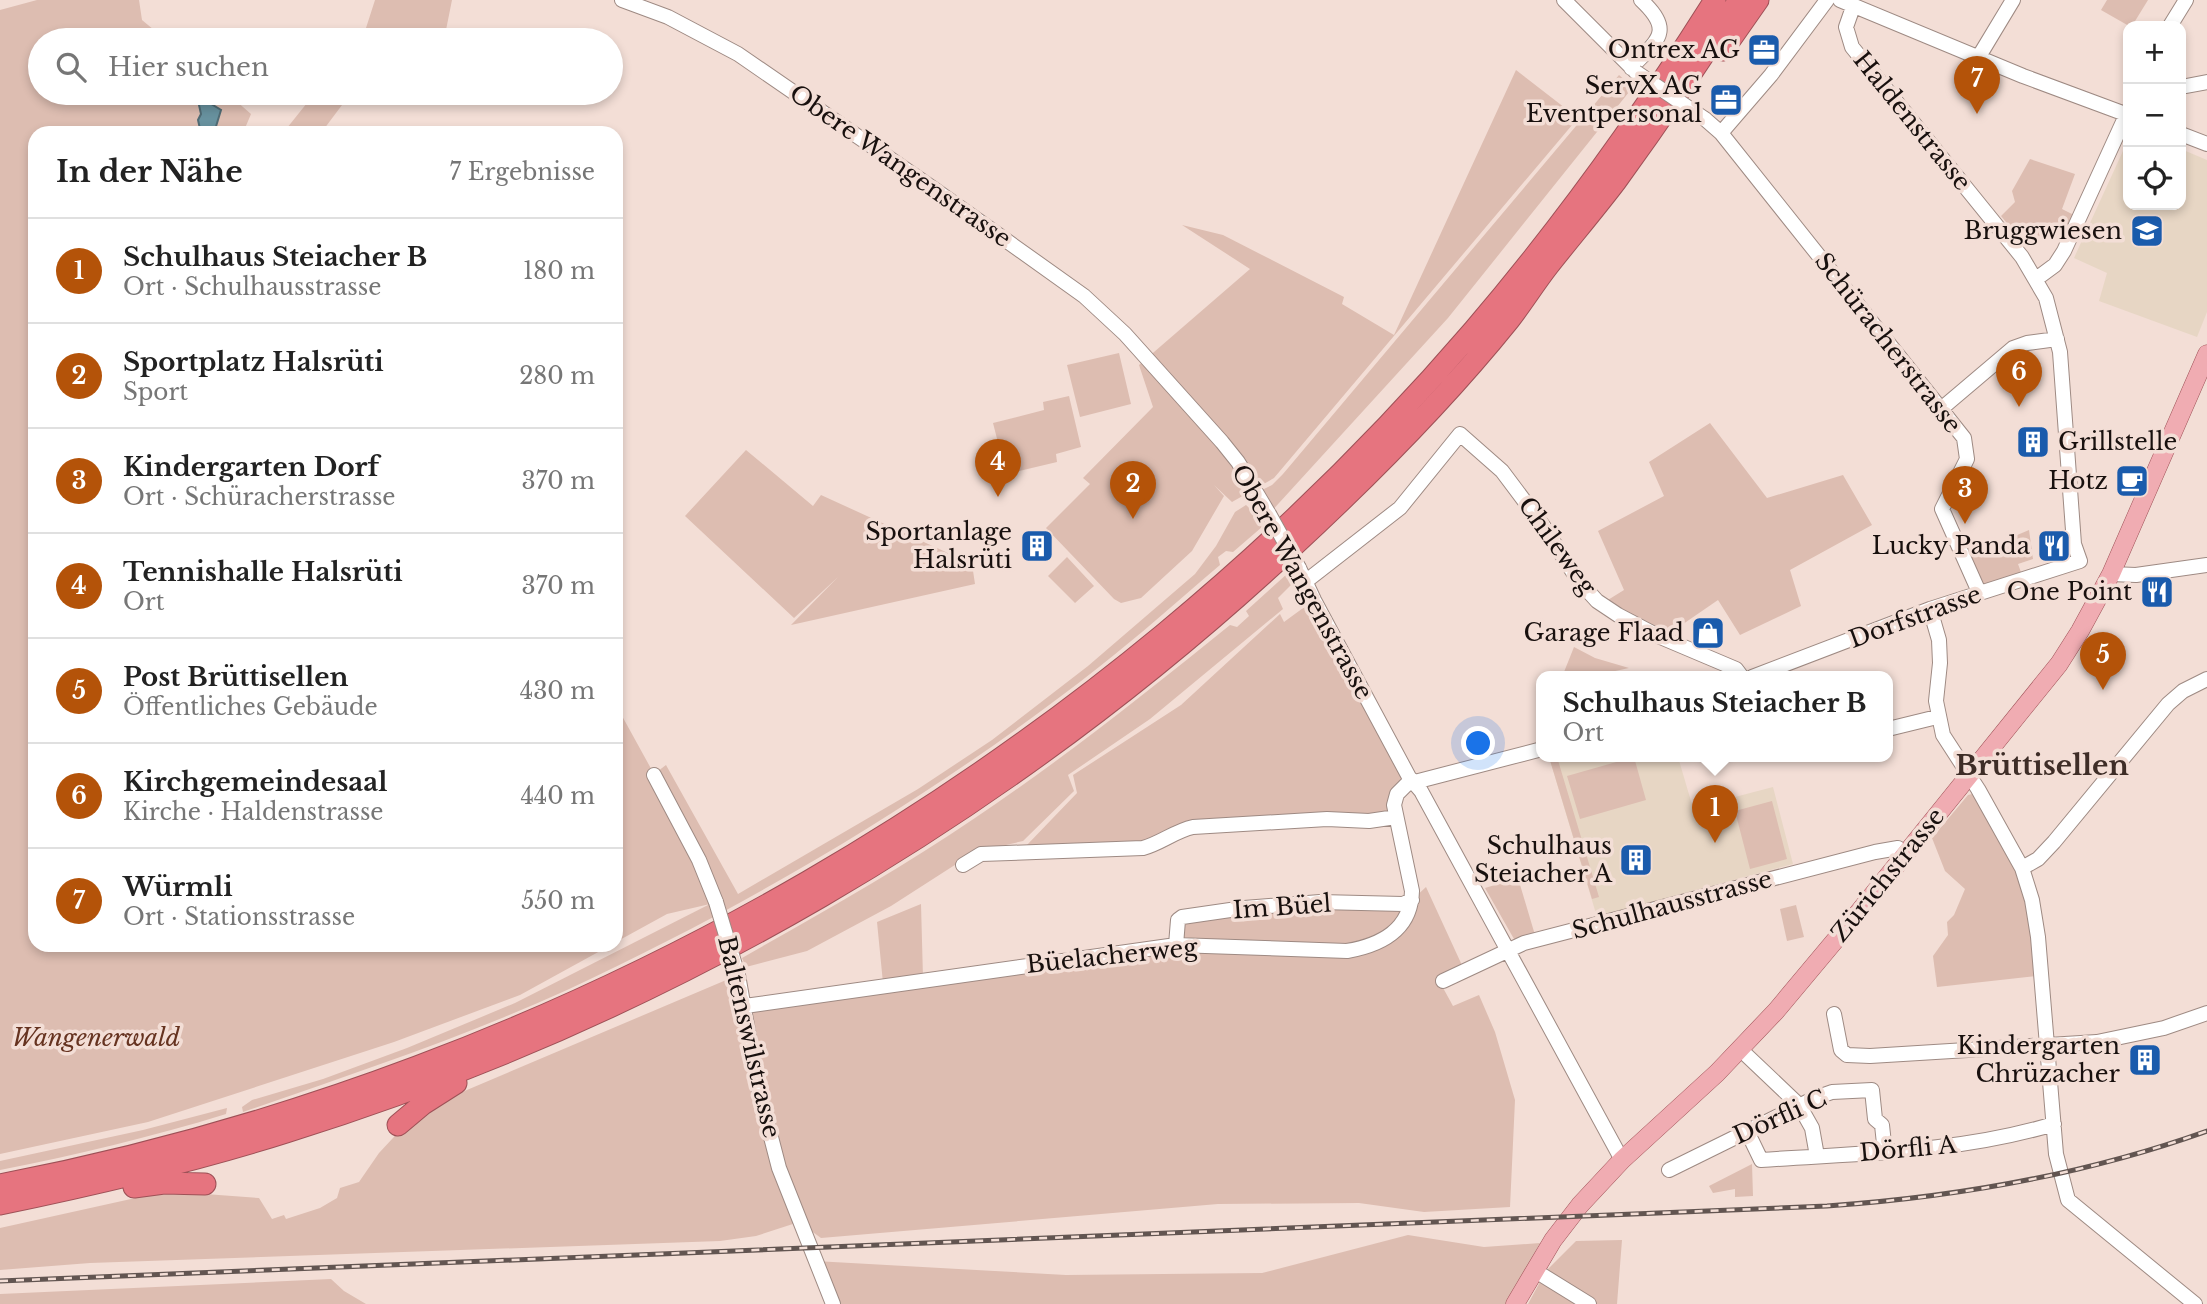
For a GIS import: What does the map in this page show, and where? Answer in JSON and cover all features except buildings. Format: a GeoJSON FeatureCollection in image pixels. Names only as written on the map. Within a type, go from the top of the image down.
{"type":"FeatureCollection","features":[{"type":"Feature","properties":{"kind":"highway"},"geometry":{"type":"LineString","coordinates":[[0,1185],[130,1156],[280,1114],[380,1080],[502,1033],[646,968],[740,920],[844,860],[977,775],[1064,713],[1178,623],[1296,517],[1390,423],[1472,332],[1563,222],[1625,137],[1716,0]]}},
{"type":"Feature","properties":{"kind":"highway"},"geometry":{"type":"LineString","coordinates":[[1511,318],[1632,159],[1739,0]]}},
{"type":"Feature","properties":{"kind":"highway"},"geometry":{"type":"LineString","coordinates":[[0,1206],[122,1178],[237,1147],[386,1099],[489,1060],[655,986],[797,911],[934,828],[1054,745],[1199,630],[1300,540],[1404,437],[1550,277],[1623,187],[1758,0]]}},
{"type":"Feature","properties":{"kind":"highway"},"geometry":{"type":"LineString","coordinates":[[398,1125],[422,1104],[489,1060]]}},
{"type":"Feature","properties":{"kind":"highway"},"geometry":{"type":"LineString","coordinates":[[0,1206],[46,1207],[146,1185],[205,1184]]}},
{"type":"Feature","properties":{"kind":"main road","name":"Zürichstrasse"},"geometry":{"type":"LineString","coordinates":[[1515,1304],[1534,1270],[1580,1205],[1622,1160],[1740,1049],[1776,1011],[2059,664],[2111,574],[2207,354]]}},
{"type":"Feature","properties":{"kind":"street","name":"Obere Wangenstrasse"},"geometry":{"type":"LineString","coordinates":[[622,0],[668,17],[738,54],[1084,296],[1125,334],[1222,442],[1238,462],[1269,514],[1409,777],[1415,783],[1622,1160]]}},
{"type":"Feature","properties":{"kind":"street"},"geometry":{"type":"LineString","coordinates":[[1564,0],[1633,70],[1654,43],[1661,29],[1660,21],[1654,12],[1641,0]]}},
{"type":"Feature","properties":{"kind":"street"},"geometry":{"type":"LineString","coordinates":[[1721,133],[1771,75],[1827,0]]}},
{"type":"Feature","properties":{"kind":"street"},"geometry":{"type":"LineString","coordinates":[[1978,58],[2013,0]]}},
{"type":"Feature","properties":{"kind":"street"},"geometry":{"type":"LineString","coordinates":[[2173,21],[2186,0]]}},
{"type":"Feature","properties":{"kind":"street"},"geometry":{"type":"LineString","coordinates":[[1847,3],[1978,58],[2123,111]]}},
{"type":"Feature","properties":{"kind":"street","name":"Haldenstrasse"},"geometry":{"type":"LineString","coordinates":[[1847,3],[1846,27],[1852,47],[2014,247],[2046,298],[2057,339],[2066,415],[2074,544],[2080,561]]}},
{"type":"Feature","properties":{"kind":"street","name":"Schüracherstrasse"},"geometry":{"type":"LineString","coordinates":[[1633,70],[1721,133],[1964,438],[1967,454],[1963,468],[1942,509],[1979,592]]}},
{"type":"Feature","properties":{"kind":"street"},"geometry":{"type":"LineString","coordinates":[[2186,86],[2207,82]]}},
{"type":"Feature","properties":{"kind":"street"},"geometry":{"type":"LineString","coordinates":[[2036,279],[2055,265],[2064,251],[2123,124]]}},
{"type":"Feature","properties":{"kind":"street"},"geometry":{"type":"LineString","coordinates":[[2186,136],[2207,144]]}},
{"type":"Feature","properties":{"kind":"street"},"geometry":{"type":"LineString","coordinates":[[1941,409],[2013,348],[2057,339]]}},
{"type":"Feature","properties":{"kind":"street","name":"Chileweg"},"geometry":{"type":"LineString","coordinates":[[1306,582],[1400,508],[1460,434],[1502,471],[1544,527],[1578,580],[1597,601],[1658,636],[1738,671]]}},
{"type":"Feature","properties":{"kind":"street","name":"Dorfstrasse"},"geometry":{"type":"LineString","coordinates":[[1768,671],[1930,609],[2080,561]]}},
{"type":"Feature","properties":{"kind":"street"},"geometry":{"type":"LineString","coordinates":[[2111,574],[2136,575],[2207,565]]}},
{"type":"Feature","properties":{"kind":"street"},"geometry":{"type":"LineString","coordinates":[[1930,609],[1940,650],[1937,718],[1945,741],[1969,776],[2022,868],[2037,923],[2056,1154],[2068,1200],[2195,1304]]}},
{"type":"Feature","properties":{"kind":"street"},"geometry":{"type":"LineString","coordinates":[[2022,868],[2038,859],[2054,842],[2168,704],[2183,691],[2207,679]]}},
{"type":"Feature","properties":{"kind":"street"},"geometry":{"type":"LineString","coordinates":[[1893,728],[1937,718]]}},
{"type":"Feature","properties":{"kind":"street"},"geometry":{"type":"LineString","coordinates":[[1412,900],[1394,805],[1397,794],[1407,784],[1536,751]]}},
{"type":"Feature","properties":{"kind":"street","name":"Baltenswilstrasse"},"geometry":{"type":"LineString","coordinates":[[654,775],[699,860],[716,902],[738,975],[758,1087],[779,1168],[833,1304]]}},
{"type":"Feature","properties":{"kind":"street"},"geometry":{"type":"LineString","coordinates":[[963,865],[981,854],[1143,848],[1193,827],[1326,819],[1369,821],[1396,817]]}},
{"type":"Feature","properties":{"kind":"street","name":"Schulhausstrasse"},"geometry":{"type":"LineString","coordinates":[[1443,981],[1507,950],[1636,914],[1875,852],[1898,848],[1905,853]]}},
{"type":"Feature","properties":{"kind":"street","name":"Im Büel"},"geometry":{"type":"LineString","coordinates":[[1176,945],[1178,920],[1182,916],[1320,902],[1403,904],[1412,900]]}},
{"type":"Feature","properties":{"kind":"street","name":"Büelacherweg"},"geometry":{"type":"LineString","coordinates":[[745,1006],[1176,945],[1347,951],[1365,948],[1393,935],[1401,925],[1412,900]]}},
{"type":"Feature","properties":{"kind":"street"},"geometry":{"type":"LineString","coordinates":[[1834,1014],[1841,1050],[1847,1055],[2097,1042],[2164,1028],[2207,1013]]}},
{"type":"Feature","properties":{"kind":"street"},"geometry":{"type":"LineString","coordinates":[[1740,1049],[1798,1105],[1812,1128],[1817,1156]]}},
{"type":"Feature","properties":{"kind":"street","name":"Dörfli C"},"geometry":{"type":"LineString","coordinates":[[1669,1170],[1798,1105],[1832,1092],[1872,1090],[1875,1119],[1882,1125],[1885,1153]]}},
{"type":"Feature","properties":{"kind":"street","name":"Dörfli A"},"geometry":{"type":"LineString","coordinates":[[1747,1131],[1761,1160],[1885,1153],[1956,1145],[2053,1124]]}},
{"type":"Feature","properties":{"kind":"street"},"geometry":{"type":"LineString","coordinates":[[1534,1270],[1589,1304]]}},
{"type":"Feature","properties":{"kind":"shaded area","name":"Bruggwiesen"},"geometry":{"type":"Polygon","coordinates":[[[2123,151],[2123,210],[2186,210],[2186,151],[2207,160],[2207,312],[2197,337],[2099,301],[2107,273],[2074,258],[2123,151]]]}},
{"type":"Feature","properties":{"kind":"shaded area"},"geometry":{"type":"Polygon","coordinates":[[[1550,762],[1679,762],[1693,808],[1773,787],[1793,864],[1597,917],[1550,762]]]}},
{"type":"Feature","properties":{"kind":"green space","name":"Wangenerwald"},"geometry":{"type":"Polygon","coordinates":[[[37,0],[139,0],[142,20],[152,28],[28,28],[28,105],[241,105],[251,114],[246,126],[28,126],[28,952],[598,952],[520,995],[394,1042],[148,1122],[0,1154],[0,10],[37,0]]]}},
{"type":"Feature","properties":{"kind":"green space"},"geometry":{"type":"Polygon","coordinates":[[[375,0],[452,0],[446,28],[366,28],[375,0]]]}},
{"type":"Feature","properties":{"kind":"green space"},"geometry":{"type":"Polygon","coordinates":[[[2107,0],[2148,0],[2135,21],[2123,23],[2101,10],[2107,0]]]}},
{"type":"Feature","properties":{"kind":"green space"},"geometry":{"type":"Polygon","coordinates":[[[1516,70],[1578,118],[1274,478],[1232,502],[1214,485],[1224,496],[1192,551],[1141,598],[1121,603],[1114,599],[1046,528],[1090,484],[1083,478],[1153,407],[1139,365],[1250,269],[1182,225],[1223,235],[1344,297],[1342,304],[1394,335],[1516,70]]]}},
{"type":"Feature","properties":{"kind":"green space"},"geometry":{"type":"Polygon","coordinates":[[[1619,75],[1633,87],[1448,318],[1269,514],[1258,492],[1272,485],[1283,474],[1619,75]]]}},
{"type":"Feature","properties":{"kind":"green space"},"geometry":{"type":"Polygon","coordinates":[[[305,105],[342,105],[326,126],[289,126],[305,105]]]}},
{"type":"Feature","properties":{"kind":"green space"},"geometry":{"type":"Polygon","coordinates":[[[2030,159],[2075,174],[2062,209],[2074,215],[2066,233],[2051,229],[2025,245],[2001,216],[2015,202],[2012,191],[2030,159]]]}},
{"type":"Feature","properties":{"kind":"green space"},"geometry":{"type":"Polygon","coordinates":[[[1119,353],[1131,404],[1080,417],[1067,365],[1119,353]]]}},
{"type":"Feature","properties":{"kind":"green space"},"geometry":{"type":"Polygon","coordinates":[[[1069,396],[1081,447],[1056,454],[1057,462],[1006,474],[993,423],[1044,410],[1043,402],[1069,396]]]}},
{"type":"Feature","properties":{"kind":"green space"},"geometry":{"type":"Polygon","coordinates":[[[1710,423],[1767,498],[1843,475],[1872,525],[1790,570],[1801,606],[1740,635],[1718,600],[1670,633],[1603,603],[1624,590],[1598,531],[1664,496],[1649,462],[1710,423]]]}},
{"type":"Feature","properties":{"kind":"green space"},"geometry":{"type":"Polygon","coordinates":[[[746,450],[813,506],[821,495],[972,564],[975,584],[791,625],[838,577],[794,618],[685,516],[746,450]]]}},
{"type":"Feature","properties":{"kind":"green space"},"geometry":{"type":"Polygon","coordinates":[[[1246,505],[1257,515],[1262,527],[1233,552],[1226,551],[1218,557],[1220,565],[1145,630],[1037,714],[908,803],[842,844],[706,921],[567,990],[447,1040],[243,1112],[242,1107],[252,1100],[323,1079],[515,1003],[615,952],[623,952],[623,948],[710,904],[667,914],[623,938],[623,718],[654,774],[666,765],[738,894],[918,789],[992,740],[1088,666],[1195,574],[1216,546],[1235,512],[1246,505]]]}},
{"type":"Feature","properties":{"kind":"green space"},"geometry":{"type":"Polygon","coordinates":[[[2029,530],[2033,559],[2018,564],[2022,575],[1985,586],[1979,581],[1968,556],[2029,530]]]}},
{"type":"Feature","properties":{"kind":"green space"},"geometry":{"type":"Polygon","coordinates":[[[1067,557],[1094,586],[1075,603],[1048,576],[1067,557]]]}},
{"type":"Feature","properties":{"kind":"green space"},"geometry":{"type":"Polygon","coordinates":[[[1287,574],[1294,582],[1278,598],[1283,609],[1150,719],[1068,775],[1074,791],[1023,841],[975,852],[891,906],[807,951],[746,967],[742,958],[918,855],[1040,772],[1230,625],[1237,627],[1249,616],[1246,611],[1287,574]]]}},
{"type":"Feature","properties":{"kind":"green space"},"geometry":{"type":"Polygon","coordinates":[[[1314,600],[1407,784],[1396,817],[1193,827],[1156,844],[1026,846],[1077,793],[1073,775],[1181,705],[1280,614],[1284,622],[1314,600]]]}},
{"type":"Feature","properties":{"kind":"green space"},"geometry":{"type":"Polygon","coordinates":[[[1574,647],[1595,658],[1629,668],[1615,671],[1564,671],[1574,647]]]}},
{"type":"Feature","properties":{"kind":"green space"},"geometry":{"type":"Polygon","coordinates":[[[1551,762],[1558,762],[1599,897],[1592,899],[1551,762]]]}},
{"type":"Feature","properties":{"kind":"green space"},"geometry":{"type":"Polygon","coordinates":[[[1616,762],[1635,762],[1646,800],[1580,819],[1567,776],[1616,762]]]}},
{"type":"Feature","properties":{"kind":"green space"},"geometry":{"type":"Polygon","coordinates":[[[1968,795],[1977,797],[2010,856],[2024,888],[2037,976],[1937,987],[1933,956],[1948,935],[1947,922],[1954,915],[1965,889],[1945,871],[1932,838],[1968,795]]]}},
{"type":"Feature","properties":{"kind":"green space"},"geometry":{"type":"Polygon","coordinates":[[[1772,801],[1787,859],[1750,869],[1735,811],[1772,801]]]}},
{"type":"Feature","properties":{"kind":"green space"},"geometry":{"type":"Polygon","coordinates":[[[1518,878],[1535,935],[1514,939],[1485,888],[1518,878]]]}},
{"type":"Feature","properties":{"kind":"green space"},"geometry":{"type":"Polygon","coordinates":[[[1426,887],[1466,974],[1442,986],[1453,1006],[1479,995],[1495,1032],[1515,1100],[1510,1207],[1424,1212],[1359,1203],[1218,1204],[821,1238],[799,1222],[756,1236],[720,1241],[90,1263],[0,1270],[0,1228],[149,1195],[205,1194],[259,1198],[272,1219],[284,1215],[286,1219],[320,1208],[337,1198],[340,1188],[359,1182],[379,1153],[406,1124],[448,1098],[738,975],[745,1006],[1176,945],[1178,920],[1412,900],[1426,887]]]}},
{"type":"Feature","properties":{"kind":"green space"},"geometry":{"type":"Polygon","coordinates":[[[921,904],[923,978],[883,983],[877,922],[921,904]]]}},
{"type":"Feature","properties":{"kind":"green space"},"geometry":{"type":"Polygon","coordinates":[[[1796,905],[1804,937],[1787,941],[1780,909],[1796,905]]]}},
{"type":"Feature","properties":{"kind":"green space"},"geometry":{"type":"Polygon","coordinates":[[[227,1108],[226,1114],[170,1130],[0,1170],[0,1161],[143,1130],[227,1108]]]}},
{"type":"Feature","properties":{"kind":"green space"},"geometry":{"type":"Polygon","coordinates":[[[1752,1164],[1753,1196],[1735,1197],[1735,1189],[1713,1193],[1709,1186],[1752,1164]]]}},
{"type":"Feature","properties":{"kind":"green space"},"geometry":{"type":"Polygon","coordinates":[[[1408,1235],[1484,1247],[1540,1243],[1507,1304],[833,1304],[815,1261],[1066,1275],[1262,1273],[1408,1235]]]}},
{"type":"Feature","properties":{"kind":"green space"},"geometry":{"type":"Polygon","coordinates":[[[1622,1240],[1617,1304],[1528,1304],[1546,1271],[1576,1241],[1622,1240]]]}},
{"type":"Feature","properties":{"kind":"green space"},"geometry":{"type":"Polygon","coordinates":[[[331,1279],[344,1291],[366,1304],[0,1304],[0,1294],[331,1279]]]}},
{"type":"Feature","properties":{"kind":"water"},"geometry":{"type":"Polygon","coordinates":[[[199,105],[213,105],[221,110],[216,126],[199,126],[198,120],[201,114],[199,105]]]}},
{"type":"Feature","properties":{"kind":"railway"},"geometry":{"type":"LineString","coordinates":[[0,1281],[1827,1206],[1924,1197],[2020,1182],[2114,1160],[2207,1131]]}},
{"type":"Feature","properties":{"kind":"place","name":"Ontrex AG"},"geometry":{"type":"Point","coordinates":[1764,50]}},
{"type":"Feature","properties":{"kind":"place","name":"ServX AG Eventpersonal"},"geometry":{"type":"Point","coordinates":[1726,100]}},
{"type":"Feature","properties":{"kind":"place","name":"Würmli"},"geometry":{"type":"Point","coordinates":[1977,114]}},
{"type":"Feature","properties":{"kind":"place","name":"Bruggwiesen"},"geometry":{"type":"Point","coordinates":[2147,231]}},
{"type":"Feature","properties":{"kind":"place","name":"Kirchgemeindesaal"},"geometry":{"type":"Point","coordinates":[2019,407]}},
{"type":"Feature","properties":{"kind":"place","name":"Grillstelle"},"geometry":{"type":"Point","coordinates":[2033,442]}},
{"type":"Feature","properties":{"kind":"place","name":"Hotz"},"geometry":{"type":"Point","coordinates":[2132,481]}},
{"type":"Feature","properties":{"kind":"place","name":"Tennishalle Halsrüti"},"geometry":{"type":"Point","coordinates":[998,497]}},
{"type":"Feature","properties":{"kind":"place","name":"Sportplatz Halsrüti"},"geometry":{"type":"Point","coordinates":[1133,519]}},
{"type":"Feature","properties":{"kind":"place","name":"Kindergarten Dorf"},"geometry":{"type":"Point","coordinates":[1965,524]}},
{"type":"Feature","properties":{"kind":"place","name":"Sportanlage Halsrüti"},"geometry":{"type":"Point","coordinates":[1037,546]}},
{"type":"Feature","properties":{"kind":"place","name":"Lucky Panda"},"geometry":{"type":"Point","coordinates":[2054,546]}},
{"type":"Feature","properties":{"kind":"place","name":"One Point"},"geometry":{"type":"Point","coordinates":[2157,592]}},
{"type":"Feature","properties":{"kind":"place","name":"Garage Flaad"},"geometry":{"type":"Point","coordinates":[1708,633]}},
{"type":"Feature","properties":{"kind":"place","name":"Post Brüttisellen"},"geometry":{"type":"Point","coordinates":[2103,690]}},
{"type":"Feature","properties":{"kind":"place","name":"Schulhaus Steiacher B"},"geometry":{"type":"Point","coordinates":[1715,843]}},
{"type":"Feature","properties":{"kind":"place","name":"Schulhaus Steiacher A"},"geometry":{"type":"Point","coordinates":[1636,860]}},
{"type":"Feature","properties":{"kind":"place","name":"Kindergarten Chrüzacher"},"geometry":{"type":"Point","coordinates":[2145,1060]}},
{"type":"Feature","properties":{"kind":"district","name":"Brüttisellen"},"geometry":{"type":"Point","coordinates":[2042,765]}}]}
